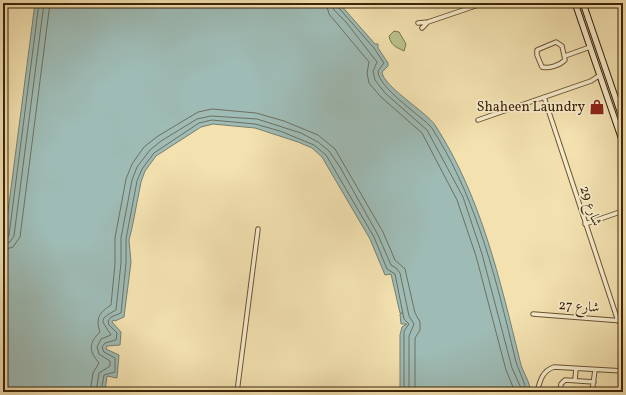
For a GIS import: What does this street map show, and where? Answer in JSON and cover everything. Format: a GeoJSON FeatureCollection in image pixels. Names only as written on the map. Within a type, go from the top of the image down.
{"type":"FeatureCollection","features":[{"type":"Feature","properties":{"kind":"main road"},"geometry":{"type":"LineString","coordinates":[[575,3],[623,143]]}},
{"type":"Feature","properties":{"kind":"main road"},"geometry":{"type":"LineString","coordinates":[[583,3],[623,120]]}},
{"type":"Feature","properties":{"kind":"main road"},"geometry":{"type":"LineString","coordinates":[[606,92],[610,93],[613,90]]}},
{"type":"Feature","properties":{"kind":"main road"},"geometry":{"type":"LineString","coordinates":[[609,102],[612,99],[616,100]]}},
{"type":"Feature","properties":{"kind":"street"},"geometry":{"type":"LineString","coordinates":[[418,24],[484,3]]}},
{"type":"Feature","properties":{"kind":"street"},"geometry":{"type":"LineString","coordinates":[[585,9],[587,3]]}},
{"type":"Feature","properties":{"kind":"street"},"geometry":{"type":"LineString","coordinates":[[422,28],[428,22]]}},
{"type":"Feature","properties":{"kind":"street"},"geometry":{"type":"LineString","coordinates":[[556,42],[561,44],[565,56],[564,62],[546,68],[541,66],[536,54],[538,49],[556,42]]}},
{"type":"Feature","properties":{"kind":"street"},"geometry":{"type":"LineString","coordinates":[[565,56],[590,47]]}},
{"type":"Feature","properties":{"kind":"street"},"geometry":{"type":"LineString","coordinates":[[591,82],[600,75]]}},
{"type":"Feature","properties":{"kind":"street"},"geometry":{"type":"LineString","coordinates":[[478,120],[591,82],[602,82]]}},
{"type":"Feature","properties":{"kind":"street","name":"شارع 29"},"geometry":{"type":"LineString","coordinates":[[544,97],[618,321]]}},
{"type":"Feature","properties":{"kind":"street"},"geometry":{"type":"LineString","coordinates":[[3,153],[5,158],[3,173]]}},
{"type":"Feature","properties":{"kind":"street"},"geometry":{"type":"LineString","coordinates":[[585,224],[623,211]]}},
{"type":"Feature","properties":{"kind":"street"},"geometry":{"type":"LineString","coordinates":[[237,392],[258,229]]}},
{"type":"Feature","properties":{"kind":"street","name":"شارع 27"},"geometry":{"type":"LineString","coordinates":[[532,314],[623,321]]}},
{"type":"Feature","properties":{"kind":"street"},"geometry":{"type":"LineString","coordinates":[[537,392],[546,371],[554,367],[623,371]]}},
{"type":"Feature","properties":{"kind":"street"},"geometry":{"type":"LineString","coordinates":[[575,380],[576,368]]}},
{"type":"Feature","properties":{"kind":"street"},"geometry":{"type":"LineString","coordinates":[[592,392],[595,370]]}},
{"type":"Feature","properties":{"kind":"street"},"geometry":{"type":"LineString","coordinates":[[560,392],[563,381],[575,380],[594,382]]}},
{"type":"Feature","properties":{"kind":"green space"},"geometry":{"type":"Polygon","coordinates":[[[394,31],[399,32],[406,44],[404,51],[394,46],[391,42],[389,36],[394,31]]]}},
{"type":"Feature","properties":{"kind":"water"},"geometry":{"type":"Polygon","coordinates":[[[35,3],[339,3],[375,44],[378,44],[378,48],[388,63],[388,66],[382,72],[384,78],[435,125],[465,180],[487,239],[505,300],[521,365],[529,384],[530,392],[400,392],[400,335],[402,327],[407,324],[401,324],[400,314],[403,313],[400,313],[391,274],[385,275],[370,239],[322,157],[312,148],[255,128],[213,124],[201,127],[156,156],[145,171],[141,182],[129,240],[131,262],[124,317],[115,321],[113,320],[112,322],[121,332],[120,345],[107,346],[106,349],[119,355],[117,378],[107,376],[105,392],[3,392],[3,250],[35,3]]]}},
{"type":"Feature","properties":{"kind":"place","name":"Shaheen Laundry"},"geometry":{"type":"Point","coordinates":[597,107]}}]}
